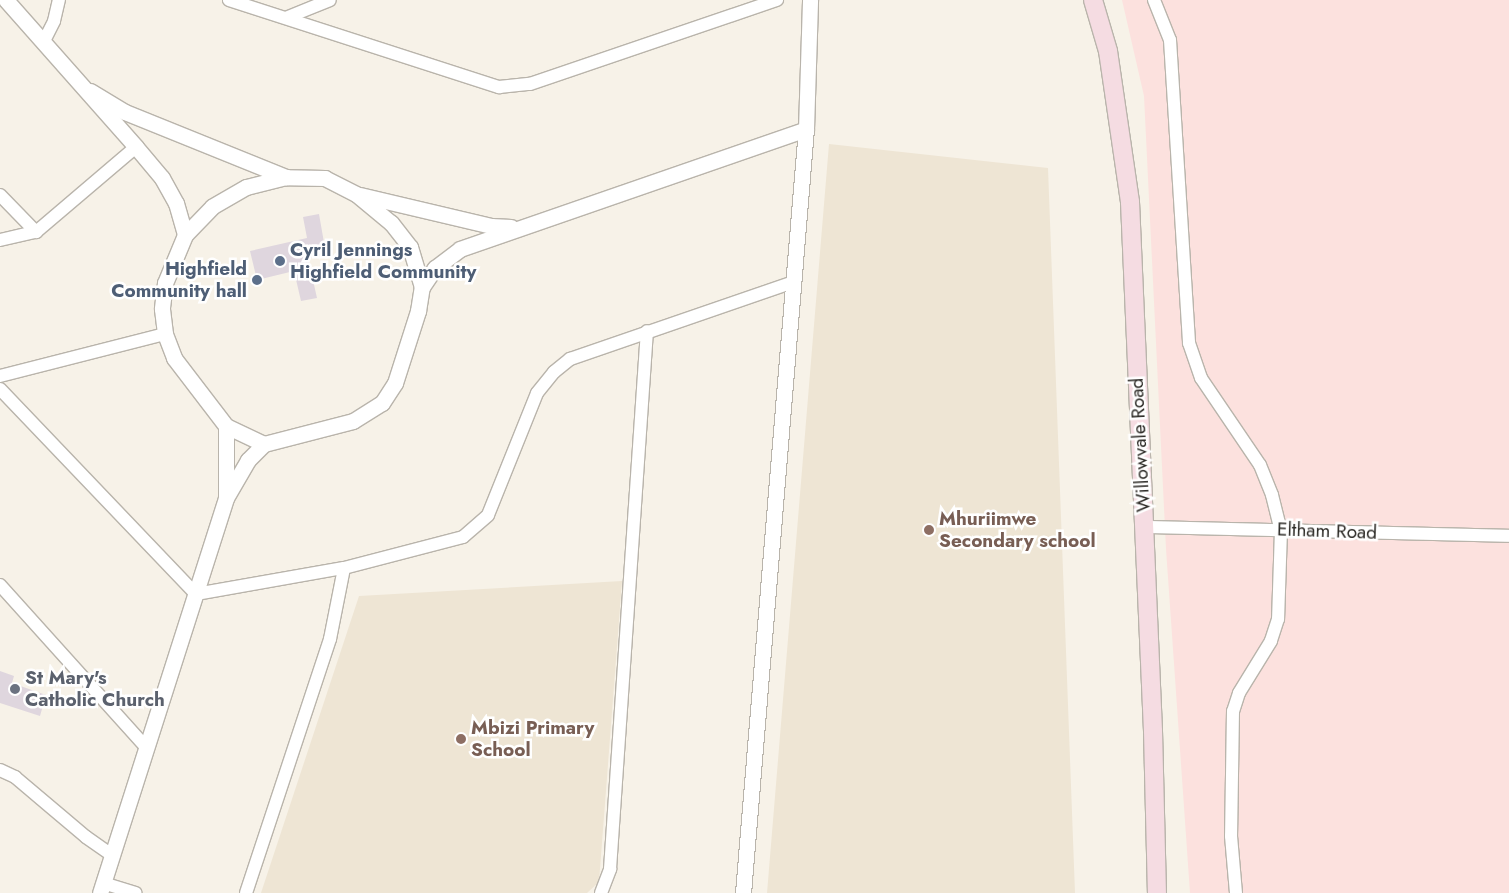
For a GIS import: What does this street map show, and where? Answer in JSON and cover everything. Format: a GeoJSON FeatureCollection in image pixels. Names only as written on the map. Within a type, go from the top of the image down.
{"type":"FeatureCollection","features":[{"type":"Feature","properties":{"kind":"main road","name":"Willowvale Road"},"geometry":{"type":"LineString","coordinates":[[1093,0],[1108,51],[1130,202],[1145,527],[1157,893]]}},
{"type":"Feature","properties":{"kind":"street"},"geometry":{"type":"LineString","coordinates":[[6,0],[44,41],[162,178],[176,203],[185,235]]}},
{"type":"Feature","properties":{"kind":"street"},"geometry":{"type":"LineString","coordinates":[[44,41],[54,21],[59,0]]}},
{"type":"Feature","properties":{"kind":"street"},"geometry":{"type":"LineString","coordinates":[[229,0],[288,17],[482,82],[516,86],[777,0]]}},
{"type":"Feature","properties":{"kind":"street"},"geometry":{"type":"LineString","coordinates":[[288,17],[330,0]]}},
{"type":"Feature","properties":{"kind":"street"},"geometry":{"type":"LineString","coordinates":[[743,893],[806,129],[810,0]]}},
{"type":"Feature","properties":{"kind":"street"},"geometry":{"type":"LineString","coordinates":[[1154,0],[1170,40],[1189,343],[1201,378],[1260,465],[1272,495],[1281,530],[1278,619],[1271,640],[1239,693],[1233,711],[1231,836],[1236,893]]}},
{"type":"Feature","properties":{"kind":"street"},"geometry":{"type":"LineString","coordinates":[[85,88],[125,112],[286,176]]}},
{"type":"Feature","properties":{"kind":"street"},"geometry":{"type":"LineString","coordinates":[[135,893],[101,888],[226,498],[248,460],[264,444],[353,421],[382,403],[395,383],[418,311],[422,287],[435,268],[460,250],[518,228],[806,129]]}},
{"type":"Feature","properties":{"kind":"street"},"geometry":{"type":"LineString","coordinates":[[0,240],[36,232],[136,147]]}},
{"type":"Feature","properties":{"kind":"street"},"geometry":{"type":"LineString","coordinates":[[264,444],[226,426],[174,358],[165,334],[162,309],[165,283],[185,235],[212,206],[246,187],[286,176],[325,178],[356,194],[391,222],[410,248],[422,287]]}},
{"type":"Feature","properties":{"kind":"street"},"geometry":{"type":"LineString","coordinates":[[356,194],[490,226],[518,228]]}},
{"type":"Feature","properties":{"kind":"street"},"geometry":{"type":"LineString","coordinates":[[0,195],[36,232]]}},
{"type":"Feature","properties":{"kind":"street"},"geometry":{"type":"LineString","coordinates":[[196,594],[344,568],[463,537],[477,528],[488,515],[538,393],[554,372],[570,359],[794,282]]}},
{"type":"Feature","properties":{"kind":"street"},"geometry":{"type":"LineString","coordinates":[[601,893],[610,869],[647,331]]}},
{"type":"Feature","properties":{"kind":"street"},"geometry":{"type":"LineString","coordinates":[[0,376],[165,334]]}},
{"type":"Feature","properties":{"kind":"street"},"geometry":{"type":"LineString","coordinates":[[0,389],[196,594]]}},
{"type":"Feature","properties":{"kind":"street"},"geometry":{"type":"LineString","coordinates":[[226,426],[226,498]]}},
{"type":"Feature","properties":{"kind":"street","name":"Eltham Road"},"geometry":{"type":"LineString","coordinates":[[1145,527],[1509,536]]}},
{"type":"Feature","properties":{"kind":"street"},"geometry":{"type":"LineString","coordinates":[[246,893],[330,638],[344,568]]}},
{"type":"Feature","properties":{"kind":"street"},"geometry":{"type":"LineString","coordinates":[[0,585],[147,748]]}},
{"type":"Feature","properties":{"kind":"street"},"geometry":{"type":"LineString","coordinates":[[0,770],[15,777],[86,837],[112,855]]}},
{"type":"Feature","properties":{"kind":"shaded area"},"geometry":{"type":"Polygon","coordinates":[[[1122,0],[1509,0],[1509,893],[1190,893],[1166,549],[1144,96],[1122,0]]]}},
{"type":"Feature","properties":{"kind":"shaded area","name":"Mhuriimwe Secondary school"},"geometry":{"type":"Polygon","coordinates":[[[829,144],[1048,168],[1075,893],[767,893],[829,144]]]}},
{"type":"Feature","properties":{"kind":"shaded area","name":"Mbizi Primary School"},"geometry":{"type":"Polygon","coordinates":[[[622,581],[599,882],[587,893],[261,893],[359,596],[622,581]]]}},
{"type":"Feature","properties":{"kind":"building","name":"Cyril Jennings Highfield Community"},"geometry":{"type":"Polygon","coordinates":[[[319,214],[326,254],[308,258],[317,298],[301,301],[294,271],[257,280],[250,251],[307,238],[303,217],[319,214]]]}},
{"type":"Feature","properties":{"kind":"building","name":"St Mary's Catholic Church"},"geometry":{"type":"Polygon","coordinates":[[[0,671],[14,676],[12,683],[46,695],[40,716],[0,703],[0,671]]]}},
{"type":"Feature","properties":{"kind":"place","name":"Cyril Jennings Highfield Community"},"geometry":{"type":"Point","coordinates":[280,261]}},
{"type":"Feature","properties":{"kind":"place","name":"Highfield Community hall"},"geometry":{"type":"Point","coordinates":[257,280]}},
{"type":"Feature","properties":{"kind":"place","name":"Mhuriimwe Secondary school"},"geometry":{"type":"Point","coordinates":[929,530]}},
{"type":"Feature","properties":{"kind":"place","name":"St Mary's Catholic Church"},"geometry":{"type":"Point","coordinates":[15,689]}},
{"type":"Feature","properties":{"kind":"place","name":"Mbizi Primary School"},"geometry":{"type":"Point","coordinates":[461,739]}}]}
